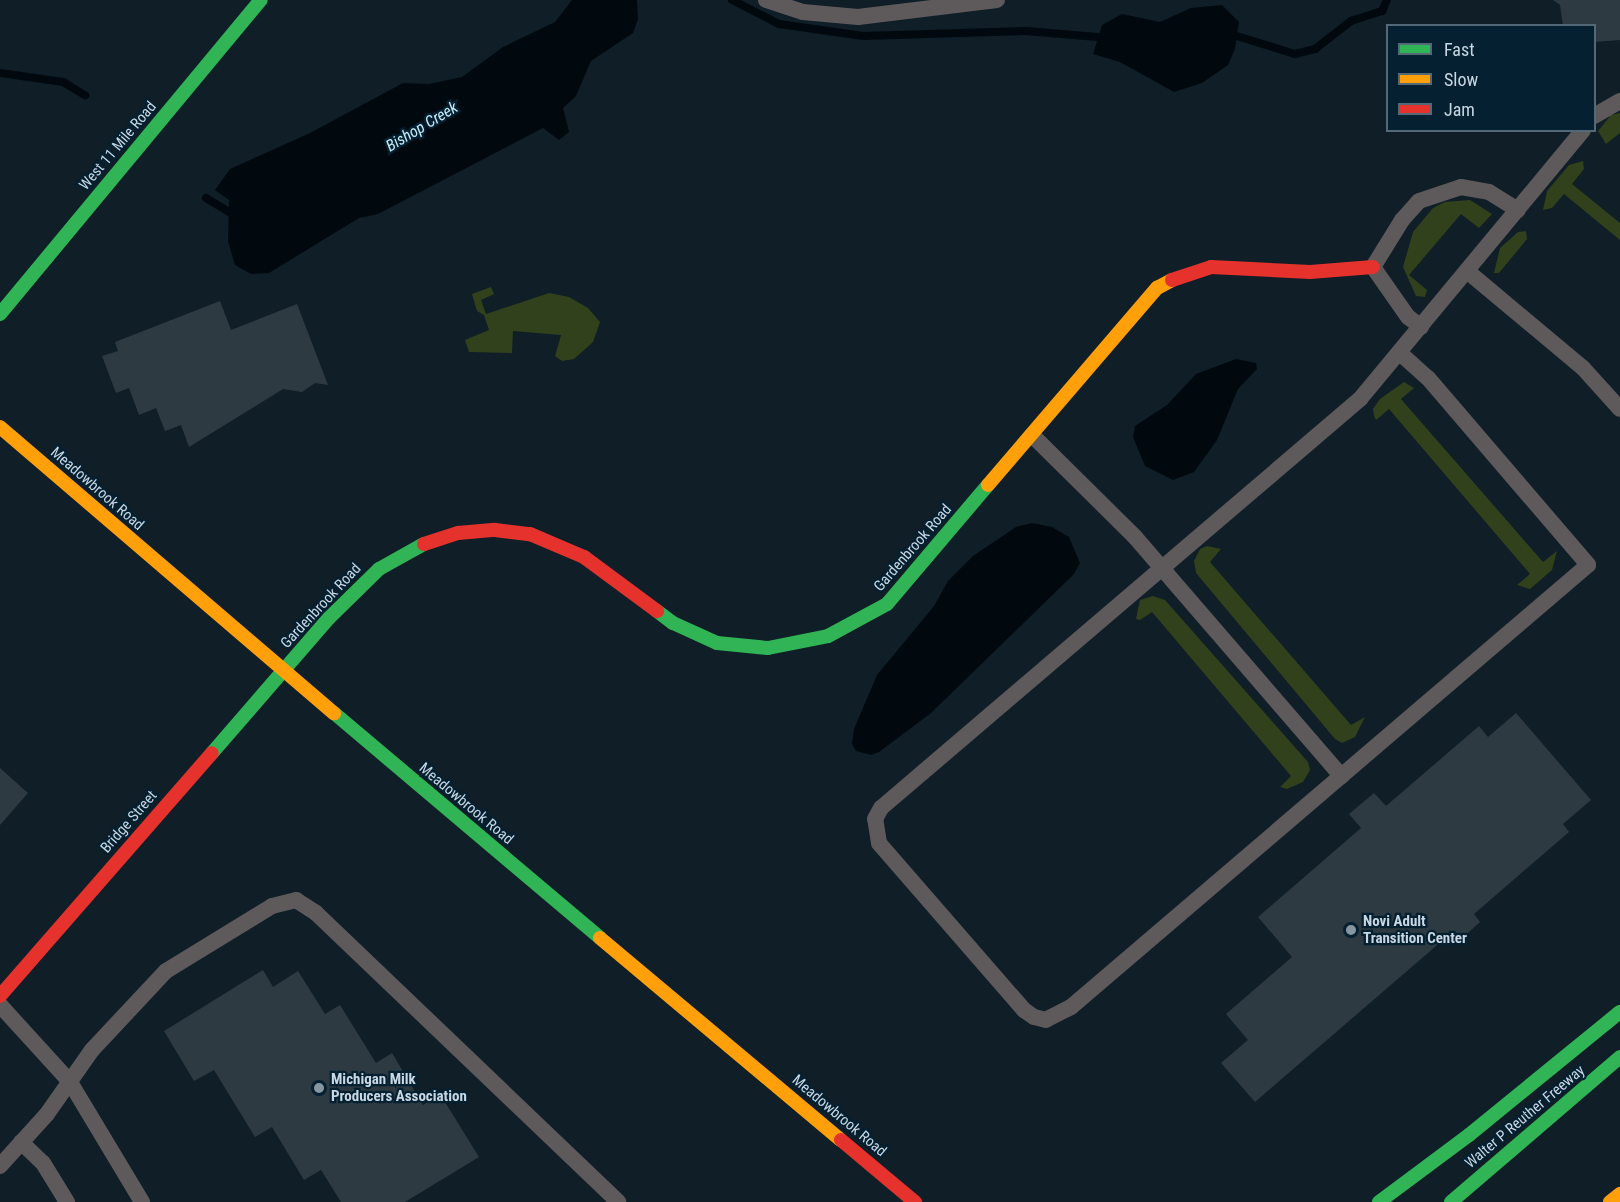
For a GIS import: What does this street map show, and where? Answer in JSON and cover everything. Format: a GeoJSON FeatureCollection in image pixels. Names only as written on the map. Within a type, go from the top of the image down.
{"type":"FeatureCollection","features":[{"type":"Feature","properties":{"kind":"main road","name":"West 11 Mile Road"},"geometry":{"type":"LineString","coordinates":[[0,314],[261,0]]}},
{"type":"Feature","properties":{"kind":"main road","name":"Gardenbrook Road"},"geometry":{"type":"LineString","coordinates":[[284,670],[379,569],[417,546],[458,532],[495,530],[556,543],[608,574],[673,622],[717,643],[768,648],[828,636],[887,604],[1140,305],[1179,276],[1211,267],[1310,272],[1373,267]]}},
{"type":"Feature","properties":{"kind":"main road","name":"Meadowbrook Road"},"geometry":{"type":"LineString","coordinates":[[0,427],[284,670],[915,1202]]}},
{"type":"Feature","properties":{"kind":"main road","name":"Bridge Street"},"geometry":{"type":"LineString","coordinates":[[0,996],[284,670]]}},
{"type":"Feature","properties":{"kind":"main road"},"geometry":{"type":"LineString","coordinates":[[1379,1202],[1470,1135],[1620,1012]]}},
{"type":"Feature","properties":{"kind":"main road","name":"Walter P Reuther Freeway"},"geometry":{"type":"LineString","coordinates":[[1450,1202],[1620,1057]]}},
{"type":"Feature","properties":{"kind":"main road"},"geometry":{"type":"LineString","coordinates":[[1610,1202],[1620,1194]]}},
{"type":"Feature","properties":{"kind":"lane"},"geometry":{"type":"LineString","coordinates":[[766,0],[803,12],[858,17],[997,0]]}},
{"type":"Feature","properties":{"kind":"lane"},"geometry":{"type":"LineString","coordinates":[[1596,115],[1620,101]]}},
{"type":"Feature","properties":{"kind":"lane"},"geometry":{"type":"LineString","coordinates":[[1401,354],[1428,378],[1588,565],[1071,1007],[1046,1020],[1024,1011],[879,843],[875,819],[891,798],[1360,399],[1401,354],[1581,132]]}},
{"type":"Feature","properties":{"kind":"lane"},"geometry":{"type":"LineString","coordinates":[[1421,327],[1401,308],[1373,267],[1402,220],[1419,201],[1433,193],[1474,188],[1489,192],[1518,210]]}},
{"type":"Feature","properties":{"kind":"lane"},"geometry":{"type":"LineString","coordinates":[[1467,271],[1583,368],[1620,409]]}},
{"type":"Feature","properties":{"kind":"lane"},"geometry":{"type":"LineString","coordinates":[[1032,435],[1161,567],[1341,776]]}},
{"type":"Feature","properties":{"kind":"lane"},"geometry":{"type":"LineString","coordinates":[[0,1166],[70,1082],[107,1033],[166,971],[272,906],[296,900],[316,913],[618,1202]]}},
{"type":"Feature","properties":{"kind":"lane"},"geometry":{"type":"LineString","coordinates":[[0,1005],[70,1082],[142,1202]]}},
{"type":"Feature","properties":{"kind":"lane"},"geometry":{"type":"LineString","coordinates":[[21,1142],[43,1163],[67,1202]]}},
{"type":"Feature","properties":{"kind":"green space"},"geometry":{"type":"Polygon","coordinates":[[[1620,113],[1620,133],[1606,144],[1598,131],[1611,115],[1620,113]]]}},
{"type":"Feature","properties":{"kind":"green space"},"geometry":{"type":"Polygon","coordinates":[[[1583,161],[1584,169],[1572,184],[1620,223],[1620,240],[1564,194],[1552,208],[1543,210],[1547,191],[1569,165],[1583,161]]]}},
{"type":"Feature","properties":{"kind":"green space"},"geometry":{"type":"Polygon","coordinates":[[[1470,200],[1492,214],[1479,228],[1461,214],[1409,275],[1427,290],[1425,297],[1416,296],[1403,267],[1413,232],[1433,208],[1445,202],[1470,200]]]}},
{"type":"Feature","properties":{"kind":"green space"},"geometry":{"type":"Polygon","coordinates":[[[1526,231],[1527,239],[1499,273],[1494,273],[1500,248],[1518,232],[1526,231]]]}},
{"type":"Feature","properties":{"kind":"green space"},"geometry":{"type":"Polygon","coordinates":[[[491,287],[494,294],[481,300],[486,314],[549,293],[569,297],[588,308],[600,322],[593,342],[574,359],[562,361],[555,356],[561,335],[513,331],[512,353],[469,352],[465,340],[489,330],[484,315],[477,311],[472,294],[491,287]]]}},
{"type":"Feature","properties":{"kind":"green space"},"geometry":{"type":"Polygon","coordinates":[[[1404,382],[1414,388],[1401,399],[1543,562],[1557,551],[1552,570],[1530,589],[1517,585],[1530,574],[1389,409],[1376,420],[1373,409],[1380,399],[1404,382]]]}},
{"type":"Feature","properties":{"kind":"green space"},"geometry":{"type":"Polygon","coordinates":[[[1207,546],[1221,549],[1210,562],[1351,725],[1365,717],[1355,737],[1342,743],[1335,739],[1196,573],[1194,561],[1200,549],[1207,546]]]}},
{"type":"Feature","properties":{"kind":"green space"},"geometry":{"type":"Polygon","coordinates":[[[1153,596],[1165,600],[1308,762],[1310,770],[1303,782],[1287,789],[1280,787],[1291,776],[1152,612],[1140,620],[1136,619],[1140,600],[1153,596]]]}},
{"type":"Feature","properties":{"kind":"water"},"geometry":{"type":"Polygon","coordinates":[[[572,0],[637,0],[638,19],[633,33],[591,61],[576,96],[563,108],[569,132],[559,140],[543,128],[378,214],[359,218],[269,273],[251,274],[235,265],[228,241],[229,200],[215,190],[230,169],[310,133],[403,83],[429,84],[462,77],[503,47],[555,22],[572,0]]]}},
{"type":"Feature","properties":{"kind":"water"},"geometry":{"type":"Polygon","coordinates":[[[1222,5],[1239,22],[1235,49],[1228,65],[1202,83],[1174,92],[1120,62],[1093,54],[1102,25],[1122,14],[1160,22],[1191,8],[1222,5]]]}},
{"type":"Feature","properties":{"kind":"water"},"geometry":{"type":"Polygon","coordinates":[[[1236,359],[1256,363],[1257,369],[1238,389],[1217,440],[1194,472],[1173,480],[1145,466],[1133,437],[1135,426],[1167,405],[1196,374],[1236,359]]]}},
{"type":"Feature","properties":{"kind":"water"},"geometry":{"type":"Polygon","coordinates":[[[1032,523],[1052,527],[1069,537],[1080,563],[1074,574],[931,713],[879,752],[871,755],[856,751],[852,744],[854,729],[877,675],[934,606],[948,581],[973,556],[1016,527],[1032,523]]]}},
{"type":"Feature","properties":{"kind":"building"},"geometry":{"type":"Polygon","coordinates":[[[1553,0],[1620,0],[1620,40],[1596,42],[1596,24],[1563,24],[1560,5],[1553,0]]]}},
{"type":"Feature","properties":{"kind":"building"},"geometry":{"type":"Polygon","coordinates":[[[220,301],[231,330],[297,304],[328,385],[315,383],[302,392],[283,389],[189,447],[181,425],[165,431],[156,408],[139,415],[129,388],[116,393],[102,356],[118,351],[115,342],[220,301]]]}},
{"type":"Feature","properties":{"kind":"building"},"geometry":{"type":"Polygon","coordinates":[[[1516,713],[1591,800],[1563,824],[1569,832],[1474,914],[1480,922],[1457,943],[1450,934],[1255,1102],[1221,1063],[1248,1040],[1226,1014],[1292,957],[1258,917],[1361,828],[1349,814],[1374,793],[1386,806],[1479,726],[1488,737],[1516,713]]]}},
{"type":"Feature","properties":{"kind":"building"},"geometry":{"type":"Polygon","coordinates":[[[0,768],[28,793],[0,825],[0,768]]]}},
{"type":"Feature","properties":{"kind":"building","name":"Michigan Milk Producers Association"},"geometry":{"type":"Polygon","coordinates":[[[263,970],[273,987],[298,971],[325,1014],[340,1005],[376,1063],[392,1053],[423,1105],[440,1094],[479,1157],[405,1202],[341,1202],[321,1170],[304,1180],[272,1127],[255,1137],[214,1070],[194,1081],[164,1031],[263,970]]]}},
{"type":"Feature","properties":{"kind":"waterway"},"geometry":{"type":"LineString","coordinates":[[732,0],[779,24],[863,36],[1026,31],[1109,38]]}},
{"type":"Feature","properties":{"kind":"waterway"},"geometry":{"type":"LineString","coordinates":[[1227,33],[1295,54],[1315,49],[1351,21],[1382,11],[1387,0]]}},
{"type":"Feature","properties":{"kind":"waterway","name":"Bishop Creek"},"geometry":{"type":"LineString","coordinates":[[0,73],[63,82],[85,95]]}},
{"type":"Feature","properties":{"kind":"waterway","name":"Bishop Creek"},"geometry":{"type":"LineString","coordinates":[[206,198],[238,217]]}},
{"type":"Feature","properties":{"kind":"traffic: fast"},"geometry":{"type":"LineString","coordinates":[[0,314],[261,0]]}},
{"type":"Feature","properties":{"kind":"traffic: fast"},"geometry":{"type":"LineString","coordinates":[[657,611],[673,623],[717,643],[768,648],[828,636],[887,604],[988,485]]}},
{"type":"Feature","properties":{"kind":"traffic: fast"},"geometry":{"type":"LineString","coordinates":[[212,753],[329,618],[379,569],[424,544]]}},
{"type":"Feature","properties":{"kind":"traffic: fast"},"geometry":{"type":"LineString","coordinates":[[334,713],[600,938]]}},
{"type":"Feature","properties":{"kind":"traffic: fast"},"geometry":{"type":"LineString","coordinates":[[1379,1202],[1469,1135],[1620,1012]]}},
{"type":"Feature","properties":{"kind":"traffic: fast"},"geometry":{"type":"LineString","coordinates":[[1451,1202],[1620,1057]]}},
{"type":"Feature","properties":{"kind":"traffic: slow"},"geometry":{"type":"LineString","coordinates":[[988,485],[1157,288],[1172,280]]}},
{"type":"Feature","properties":{"kind":"traffic: slow"},"geometry":{"type":"LineString","coordinates":[[0,427],[334,713]]}},
{"type":"Feature","properties":{"kind":"traffic: slow"},"geometry":{"type":"LineString","coordinates":[[600,938],[841,1140]]}},
{"type":"Feature","properties":{"kind":"traffic: slow"},"geometry":{"type":"LineString","coordinates":[[1610,1202],[1620,1194]]}},
{"type":"Feature","properties":{"kind":"traffic: jam"},"geometry":{"type":"LineString","coordinates":[[1172,280],[1211,267],[1310,272],[1373,267]]}},
{"type":"Feature","properties":{"kind":"traffic: jam"},"geometry":{"type":"LineString","coordinates":[[424,544],[458,533],[495,530],[530,534],[584,557],[657,611]]}},
{"type":"Feature","properties":{"kind":"traffic: jam"},"geometry":{"type":"LineString","coordinates":[[0,996],[212,753]]}},
{"type":"Feature","properties":{"kind":"traffic: jam"},"geometry":{"type":"LineString","coordinates":[[841,1140],[915,1202]]}},
{"type":"Feature","properties":{"kind":"place","name":"Novi Adult Transition Center"},"geometry":{"type":"Point","coordinates":[1351,930]}},
{"type":"Feature","properties":{"kind":"place","name":"Michigan Milk Producers Association"},"geometry":{"type":"Point","coordinates":[319,1088]}}]}
